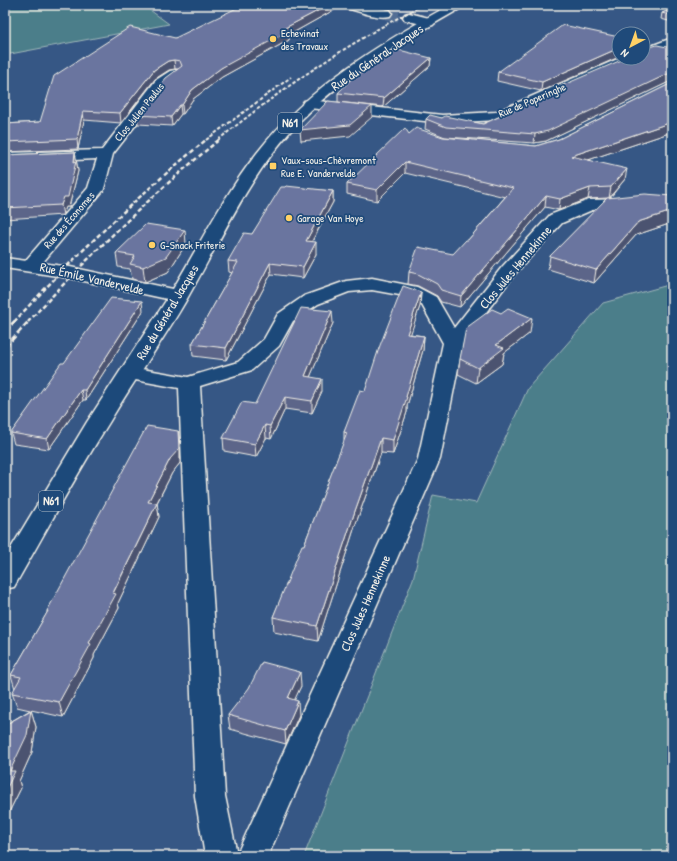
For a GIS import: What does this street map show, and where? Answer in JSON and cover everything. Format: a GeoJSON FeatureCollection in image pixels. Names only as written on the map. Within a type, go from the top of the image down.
{"type":"FeatureCollection","features":[{"type":"Feature","properties":{"kind":"street"},"geometry":{"type":"LineString","coordinates":[[348,5],[386,12]]}},
{"type":"Feature","properties":{"kind":"street","name":"Rue du Général Jacques"},"geometry":{"type":"LineString","coordinates":[[5,580],[98,423],[179,296],[224,214],[256,163],[273,141],[309,104],[337,82],[429,22],[459,5]]}},
{"type":"Feature","properties":{"kind":"street"},"geometry":{"type":"LineString","coordinates":[[409,17],[429,22]]}},
{"type":"Feature","properties":{"kind":"street"},"geometry":{"type":"LineString","coordinates":[[651,50],[672,42]]}},
{"type":"Feature","properties":{"kind":"street","name":"Rue de Poperinghe"},"geometry":{"type":"LineString","coordinates":[[309,104],[442,119],[498,116],[613,66]]}},
{"type":"Feature","properties":{"kind":"street","name":"Clos Julien Paulus"},"geometry":{"type":"LineString","coordinates":[[106,154],[161,83],[175,74]]}},
{"type":"Feature","properties":{"kind":"street"},"geometry":{"type":"LineString","coordinates":[[368,111],[409,130]]}},
{"type":"Feature","properties":{"kind":"street"},"geometry":{"type":"LineString","coordinates":[[5,158],[106,154]]}},
{"type":"Feature","properties":{"kind":"street","name":"Rue des Économes"},"geometry":{"type":"LineString","coordinates":[[32,264],[96,189],[106,154]]}},
{"type":"Feature","properties":{"kind":"street","name":"Clos Jules Hennekinne"},"geometry":{"type":"LineString","coordinates":[[252,856],[429,459],[453,343],[508,271],[556,218],[589,206],[635,204]]}},
{"type":"Feature","properties":{"kind":"street","name":"Rue Émile Vandervelde"},"geometry":{"type":"LineString","coordinates":[[5,263],[32,264],[179,296]]}},
{"type":"Feature","properties":{"kind":"street"},"geometry":{"type":"LineString","coordinates":[[130,373],[189,383],[245,366],[272,342],[285,318],[311,300],[346,287],[372,284],[410,291],[429,301],[453,343]]}},
{"type":"Feature","properties":{"kind":"street"},"geometry":{"type":"LineString","coordinates":[[189,383],[210,796],[221,856]]}},
{"type":"Feature","properties":{"kind":"green space"},"geometry":{"type":"Polygon","coordinates":[[[5,5],[143,5],[169,24],[5,55],[5,5]]]}},
{"type":"Feature","properties":{"kind":"green space"},"geometry":{"type":"Polygon","coordinates":[[[672,284],[672,856],[304,856],[413,579],[433,495],[476,503],[528,388],[603,303],[672,284]]]}},
{"type":"Feature","properties":{"kind":"building"},"geometry":{"type":"Polygon","coordinates":[[[243,5],[329,5],[281,30],[289,31],[221,68],[192,90],[182,105],[180,105],[171,117],[137,115],[166,78],[182,66],[180,61],[174,60],[168,61],[154,70],[120,113],[83,111],[77,139],[5,142],[5,124],[40,122],[54,76],[130,27],[175,38],[243,5]]]}},
{"type":"Feature","properties":{"kind":"building"},"geometry":{"type":"Polygon","coordinates":[[[672,9],[672,16],[662,13],[672,9]]]}},
{"type":"Feature","properties":{"kind":"building"},"geometry":{"type":"Polygon","coordinates":[[[563,25],[611,35],[611,52],[542,82],[498,72],[563,25]]]}},
{"type":"Feature","properties":{"kind":"building"},"geometry":{"type":"Polygon","coordinates":[[[657,45],[672,48],[672,72],[548,131],[535,134],[446,127],[426,119],[430,115],[442,118],[445,116],[483,124],[565,87],[561,86],[611,64],[611,66],[651,66],[651,47],[657,45]]]}},
{"type":"Feature","properties":{"kind":"building"},"geometry":{"type":"Polygon","coordinates":[[[395,49],[431,58],[384,98],[338,93],[350,80],[395,49]]]}},
{"type":"Feature","properties":{"kind":"building"},"geometry":{"type":"Polygon","coordinates":[[[672,83],[672,122],[571,156],[627,169],[611,187],[590,188],[560,199],[546,196],[461,296],[441,290],[437,284],[418,274],[409,272],[418,247],[453,254],[466,240],[468,240],[513,188],[405,162],[377,190],[347,184],[405,128],[409,134],[416,128],[443,137],[536,146],[559,139],[672,83]]]}},
{"type":"Feature","properties":{"kind":"building"},"geometry":{"type":"Polygon","coordinates":[[[328,101],[372,106],[350,125],[300,130],[328,101]]]}},
{"type":"Feature","properties":{"kind":"building"},"geometry":{"type":"Polygon","coordinates":[[[75,152],[74,162],[76,161],[68,197],[64,197],[61,205],[5,208],[5,155],[75,152]]]}},
{"type":"Feature","properties":{"kind":"building"},"geometry":{"type":"Polygon","coordinates":[[[286,186],[333,191],[306,241],[316,242],[303,267],[270,263],[226,348],[192,344],[238,262],[228,261],[244,233],[252,234],[281,187],[286,186]]]}},
{"type":"Feature","properties":{"kind":"building"},"geometry":{"type":"Polygon","coordinates":[[[645,194],[672,196],[672,211],[638,222],[596,270],[550,256],[607,198],[645,194]]]}},
{"type":"Feature","properties":{"kind":"building"},"geometry":{"type":"Polygon","coordinates":[[[146,224],[185,230],[166,257],[143,267],[130,264],[135,256],[116,253],[146,224]]]}},
{"type":"Feature","properties":{"kind":"building"},"geometry":{"type":"Polygon","coordinates":[[[403,286],[421,292],[407,334],[424,336],[393,440],[381,438],[317,626],[273,617],[302,545],[304,545],[347,433],[344,432],[360,390],[365,391],[379,348],[403,286]]]}},
{"type":"Feature","properties":{"kind":"building"},"geometry":{"type":"Polygon","coordinates":[[[111,298],[142,301],[85,390],[81,390],[47,439],[11,433],[61,363],[64,363],[111,298]]]}},
{"type":"Feature","properties":{"kind":"building"},"geometry":{"type":"Polygon","coordinates":[[[301,308],[332,311],[305,376],[322,379],[312,401],[285,397],[270,426],[265,425],[255,444],[223,438],[242,402],[255,404],[301,308]]]}},
{"type":"Feature","properties":{"kind":"building"},"geometry":{"type":"Polygon","coordinates":[[[508,308],[532,318],[496,345],[504,348],[478,368],[460,359],[466,328],[492,309],[501,313],[508,308]]]}},
{"type":"Feature","properties":{"kind":"building"},"geometry":{"type":"Polygon","coordinates":[[[147,426],[178,431],[179,449],[170,459],[148,502],[157,503],[113,593],[116,594],[89,643],[91,644],[59,702],[12,693],[21,677],[11,675],[48,611],[147,426]]]}},
{"type":"Feature","properties":{"kind":"building"},"geometry":{"type":"Polygon","coordinates":[[[262,662],[300,672],[288,698],[298,701],[285,731],[228,715],[249,688],[262,662]]]}},
{"type":"Feature","properties":{"kind":"building"},"geometry":{"type":"Polygon","coordinates":[[[31,710],[27,735],[10,771],[15,771],[5,792],[5,725],[31,710]]]}},
{"type":"Feature","properties":{"kind":"tunnel"},"geometry":{"type":"LineString","coordinates":[[386,13],[409,17]]}},
{"type":"Feature","properties":{"kind":"railway"},"geometry":{"type":"LineString","coordinates":[[218,140],[271,99],[325,61],[377,29],[422,5]]}},
{"type":"Feature","properties":{"kind":"railway"},"geometry":{"type":"LineString","coordinates":[[206,140],[291,77]]}},
{"type":"Feature","properties":{"kind":"railway"},"geometry":{"type":"LineString","coordinates":[[14,322],[107,227],[156,182],[207,139]]}},
{"type":"Feature","properties":{"kind":"railway"},"geometry":{"type":"LineString","coordinates":[[28,322],[145,204],[220,139]]}},
{"type":"Feature","properties":{"kind":"railway"},"geometry":{"type":"LineString","coordinates":[[5,347],[29,321]]}},
{"type":"Feature","properties":{"kind":"railway"},"geometry":{"type":"LineString","coordinates":[[5,331],[14,322]]}},
{"type":"Feature","properties":{"kind":"place","name":"Echevinat des Travaux"},"geometry":{"type":"Point","coordinates":[273,39]}},
{"type":"Feature","properties":{"kind":"place","name":"Vaux-sous-Chèvremont Rue E. Vandervelde"},"geometry":{"type":"Point","coordinates":[273,166]}},
{"type":"Feature","properties":{"kind":"place","name":"Garage Van Hoye"},"geometry":{"type":"Point","coordinates":[289,218]}},
{"type":"Feature","properties":{"kind":"place","name":"G-Snack Friterie"},"geometry":{"type":"Point","coordinates":[152,245]}}]}
